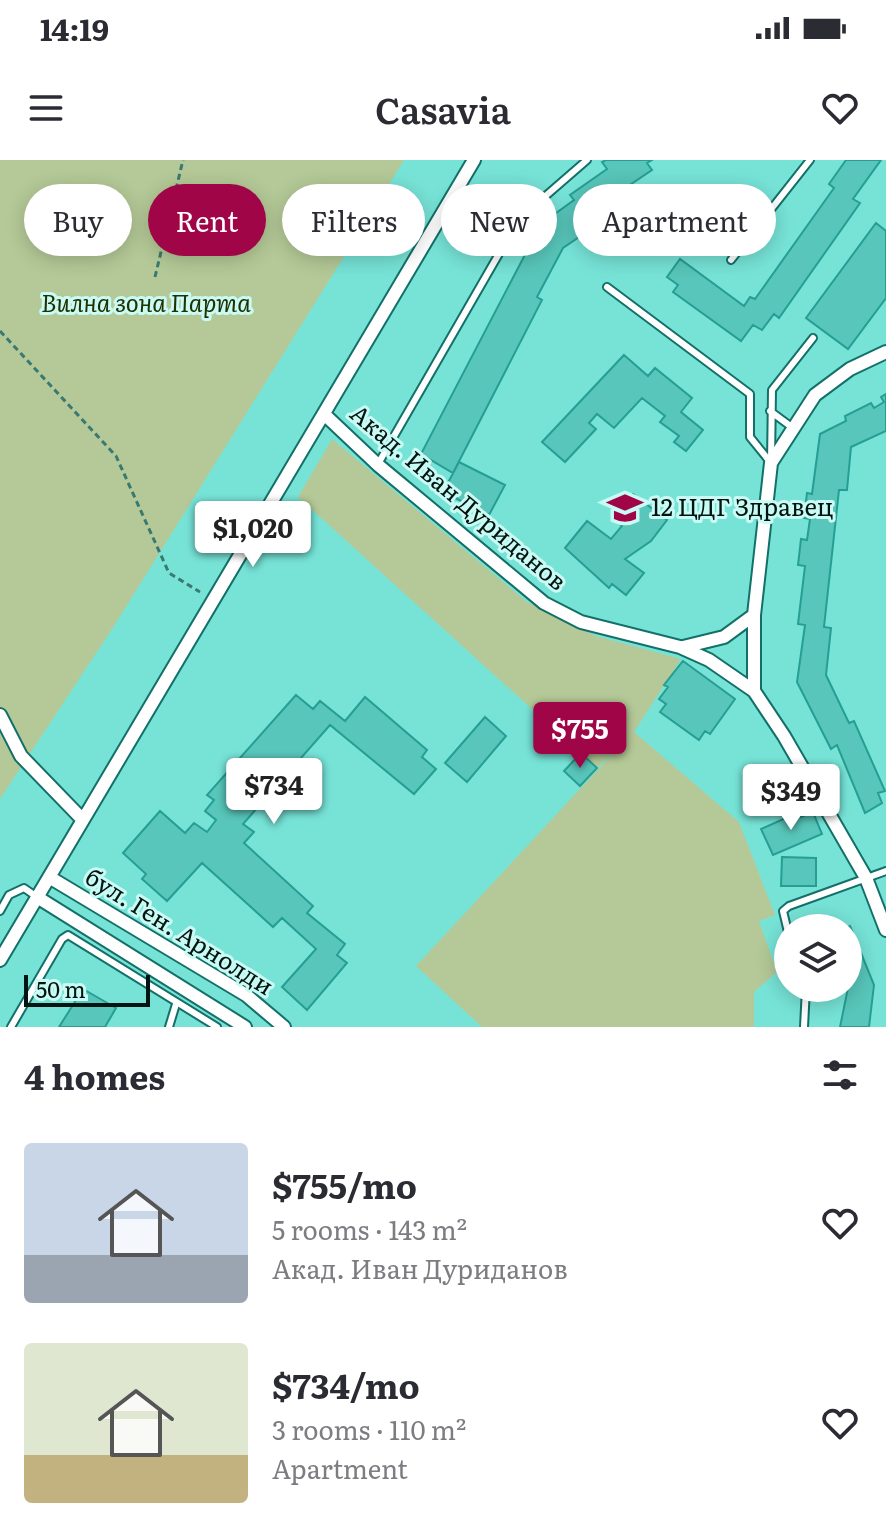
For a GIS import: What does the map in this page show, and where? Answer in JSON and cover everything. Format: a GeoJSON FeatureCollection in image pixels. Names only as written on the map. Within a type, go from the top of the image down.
{"type":"FeatureCollection","features":[{"type":"Feature","properties":{"kind":"street"},"geometry":{"type":"LineString","coordinates":[[0,960],[474,160]]}},
{"type":"Feature","properties":{"kind":"street"},"geometry":{"type":"LineString","coordinates":[[754,691],[754,615],[771,463],[815,395],[850,369],[886,352]]}},
{"type":"Feature","properties":{"kind":"street","name":"Акад. Иван Дуриданов"},"geometry":{"type":"LineString","coordinates":[[324,414],[378,465],[544,603],[581,622],[680,647],[720,666],[754,691],[784,736],[866,878],[886,930]]}},
{"type":"Feature","properties":{"kind":"street"},"geometry":{"type":"LineString","coordinates":[[680,647],[724,637],[754,615]]}},
{"type":"Feature","properties":{"kind":"street"},"geometry":{"type":"LineString","coordinates":[[0,715],[21,756],[82,819]]}},
{"type":"Feature","properties":{"kind":"street","name":"бул. Ген. Арнолди"},"geometry":{"type":"LineString","coordinates":[[49,877],[246,995],[284,1027]]}},
{"type":"Feature","properties":{"kind":"street","name":"бул. Ген. Арнолди"},"geometry":{"type":"LineString","coordinates":[[37,897],[245,1027]]}},
{"type":"Feature","properties":{"kind":"lane"},"geometry":{"type":"LineString","coordinates":[[378,465],[519,219],[587,160]]}},
{"type":"Feature","properties":{"kind":"lane"},"geometry":{"type":"LineString","coordinates":[[731,260],[810,160]]}},
{"type":"Feature","properties":{"kind":"lane"},"geometry":{"type":"LineString","coordinates":[[607,287],[750,394],[750,437],[771,463]]}},
{"type":"Feature","properties":{"kind":"lane"},"geometry":{"type":"LineString","coordinates":[[771,463],[772,390],[813,338]]}},
{"type":"Feature","properties":{"kind":"lane"},"geometry":{"type":"LineString","coordinates":[[770,411],[793,428]]}},
{"type":"Feature","properties":{"kind":"lane"},"geometry":{"type":"LineString","coordinates":[[784,914],[789,906],[886,871]]}},
{"type":"Feature","properties":{"kind":"lane"},"geometry":{"type":"LineString","coordinates":[[0,911],[16,890],[24,888],[37,897]]}},
{"type":"Feature","properties":{"kind":"lane"},"geometry":{"type":"LineString","coordinates":[[11,1027],[75,920]]}},
{"type":"Feature","properties":{"kind":"lane"},"geometry":{"type":"LineString","coordinates":[[68,935],[215,1026]]}},
{"type":"Feature","properties":{"kind":"lane"},"geometry":{"type":"LineString","coordinates":[[804,1027],[805,1002]]}},
{"type":"Feature","properties":{"kind":"lane"},"geometry":{"type":"LineString","coordinates":[[169,1027],[176,1004]]}},
{"type":"Feature","properties":{"kind":"path"},"geometry":{"type":"LineString","coordinates":[[155,277],[183,160]]}},
{"type":"Feature","properties":{"kind":"path"},"geometry":{"type":"LineString","coordinates":[[0,331],[116,456],[169,573],[214,600]]}},
{"type":"Feature","properties":{"kind":"green space","name":"Вилна зона Парта"},"geometry":{"type":"Polygon","coordinates":[[[0,160],[404,160],[389,184],[282,184],[282,256],[344,256],[114,626],[0,799],[0,160]]]}},
{"type":"Feature","properties":{"kind":"green space"},"geometry":{"type":"Polygon","coordinates":[[[332,439],[527,602],[596,636],[681,659],[634,732],[739,822],[775,914],[759,921],[774,964],[774,975],[754,992],[754,1027],[482,1027],[416,966],[615,751],[597,768],[298,497],[332,439]]]}},
{"type":"Feature","properties":{"kind":"building"},"geometry":{"type":"Polygon","coordinates":[[[652,160],[647,163],[652,170],[631,184],[586,184],[607,169],[602,162],[652,160]]]}},
{"type":"Feature","properties":{"kind":"building"},"geometry":{"type":"Polygon","coordinates":[[[846,160],[881,160],[853,199],[860,203],[779,318],[774,314],[762,330],[753,325],[741,341],[673,292],[678,285],[667,277],[680,259],[744,306],[750,297],[755,299],[834,188],[829,184],[846,160]]]}},
{"type":"Feature","properties":{"kind":"building"},"geometry":{"type":"Polygon","coordinates":[[[573,201],[573,241],[563,248],[537,297],[542,300],[453,473],[421,454],[524,256],[557,256],[557,212],[573,201]]]}},
{"type":"Feature","properties":{"kind":"building"},"geometry":{"type":"Polygon","coordinates":[[[876,223],[886,231],[886,298],[848,349],[806,318],[876,223]]]}},
{"type":"Feature","properties":{"kind":"building"},"geometry":{"type":"Polygon","coordinates":[[[624,355],[648,376],[655,368],[692,398],[681,412],[703,430],[686,451],[674,442],[679,436],[660,422],[665,416],[642,398],[614,428],[597,414],[589,423],[596,429],[565,462],[542,442],[624,355]]]}},
{"type":"Feature","properties":{"kind":"building"},"geometry":{"type":"Polygon","coordinates":[[[886,394],[886,431],[851,447],[847,490],[839,490],[824,627],[831,628],[826,675],[849,723],[854,721],[885,791],[878,793],[882,803],[865,813],[837,745],[831,749],[797,682],[805,625],[798,624],[805,566],[798,565],[801,539],[807,540],[810,519],[804,518],[807,493],[812,494],[820,434],[871,403],[874,408],[884,402],[881,397],[886,394]]]}},
{"type":"Feature","properties":{"kind":"building"},"geometry":{"type":"Polygon","coordinates":[[[459,462],[505,485],[489,515],[443,492],[459,462]]]}},
{"type":"Feature","properties":{"kind":"building"},"geometry":{"type":"Polygon","coordinates":[[[633,494],[667,520],[651,541],[625,559],[644,573],[626,595],[612,584],[609,588],[565,548],[587,521],[611,539],[622,526],[612,518],[633,494]]]}},
{"type":"Feature","properties":{"kind":"building"},"geometry":{"type":"Polygon","coordinates":[[[683,661],[735,699],[710,734],[705,731],[699,740],[660,712],[666,704],[659,699],[668,687],[664,685],[683,661]]]}},
{"type":"Feature","properties":{"kind":"building"},"geometry":{"type":"Polygon","coordinates":[[[296,695],[313,709],[320,701],[345,721],[365,697],[427,750],[422,757],[436,769],[414,794],[330,725],[243,824],[254,832],[244,843],[313,906],[307,913],[345,944],[337,955],[347,963],[307,1010],[282,987],[316,949],[282,918],[273,927],[202,863],[167,901],[142,879],[146,874],[123,853],[160,811],[185,833],[194,823],[207,832],[216,820],[205,811],[214,800],[207,795],[296,695]]]}},
{"type":"Feature","properties":{"kind":"building"},"geometry":{"type":"Polygon","coordinates":[[[485,717],[506,736],[467,782],[445,763],[485,717]]]}},
{"type":"Feature","properties":{"kind":"building"},"geometry":{"type":"Polygon","coordinates":[[[581,753],[597,768],[580,786],[564,771],[581,753]]]}},
{"type":"Feature","properties":{"kind":"building"},"geometry":{"type":"Polygon","coordinates":[[[799,812],[801,817],[813,812],[822,834],[773,855],[761,829],[799,812]]]}},
{"type":"Feature","properties":{"kind":"building"},"geometry":{"type":"Polygon","coordinates":[[[782,857],[816,858],[816,886],[781,886],[782,857]]]}},
{"type":"Feature","properties":{"kind":"building"},"geometry":{"type":"Polygon","coordinates":[[[862,956],[874,985],[869,1027],[840,1027],[845,1002],[862,1002],[862,956]]]}},
{"type":"Feature","properties":{"kind":"building"},"geometry":{"type":"Polygon","coordinates":[[[83,989],[116,1008],[105,1027],[59,1027],[83,989]]]}},
{"type":"Feature","properties":{"kind":"place","name":"12 ЦДГ Здравец"},"geometry":{"type":"Point","coordinates":[625,508]}}]}
